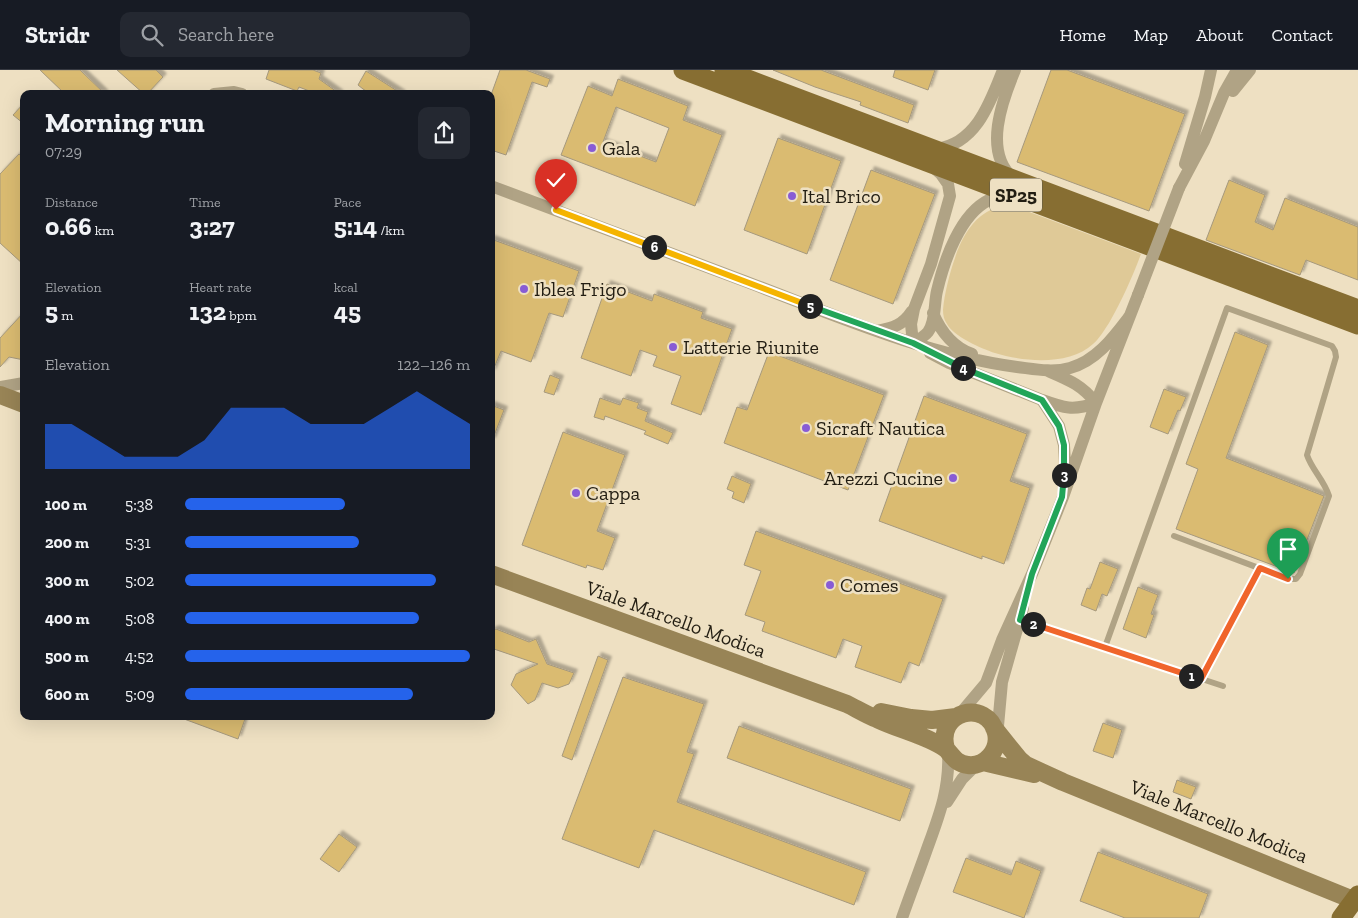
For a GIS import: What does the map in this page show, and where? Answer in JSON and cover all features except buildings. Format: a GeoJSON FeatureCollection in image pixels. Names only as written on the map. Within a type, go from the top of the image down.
{"type":"FeatureCollection","features":[{"type":"Feature","properties":{"kind":"main road","name":"SP25"},"geometry":{"type":"LineString","coordinates":[[683,70],[929,155],[1356,316]]}},
{"type":"Feature","properties":{"kind":"main road","name":"SP25"},"geometry":{"type":"LineString","coordinates":[[724,70],[929,155]]}},
{"type":"Feature","properties":{"kind":"main road"},"geometry":{"type":"LineString","coordinates":[[1341,918],[1358,896]]}},
{"type":"Feature","properties":{"kind":"street"},"geometry":{"type":"LineString","coordinates":[[1003,70],[974,130],[954,144],[929,155],[948,184],[950,196],[931,264],[914,309],[910,332],[913,343],[949,363],[1062,407],[1081,408],[1096,403]]}},
{"type":"Feature","properties":{"kind":"street"},"geometry":{"type":"LineString","coordinates":[[913,343],[928,333],[932,324],[937,291],[945,262],[961,228],[976,210],[989,200],[1016,188],[1000,160],[996,142],[998,126],[1015,70]]}},
{"type":"Feature","properties":{"kind":"street"},"geometry":{"type":"LineString","coordinates":[[902,918],[940,815],[948,781],[947,751],[944,735],[946,728],[986,682],[1002,640],[1032,574],[1178,188],[1211,70]]}},
{"type":"Feature","properties":{"kind":"street"},"geometry":{"type":"LineString","coordinates":[[1204,141],[1224,93],[1237,70]]}},
{"type":"Feature","properties":{"kind":"street"},"geometry":{"type":"LineString","coordinates":[[1178,188],[1225,103],[1238,83],[1250,70]]}},
{"type":"Feature","properties":{"kind":"street"},"geometry":{"type":"LineString","coordinates":[[495,188],[877,331],[962,357],[995,364],[1048,371],[1070,368],[1095,356],[1112,340],[1128,317]]}},
{"type":"Feature","properties":{"kind":"street"},"geometry":{"type":"LineString","coordinates":[[877,331],[900,324],[906,320],[914,309]]}},
{"type":"Feature","properties":{"kind":"street"},"geometry":{"type":"LineString","coordinates":[[933,313],[942,332],[952,343],[965,352],[995,364]]}},
{"type":"Feature","properties":{"kind":"street"},"geometry":{"type":"LineString","coordinates":[[1048,371],[1074,382],[1087,392],[1096,403]]}},
{"type":"Feature","properties":{"kind":"street"},"geometry":{"type":"LineString","coordinates":[[0,387],[20,384]]}},
{"type":"Feature","properties":{"kind":"street"},"geometry":{"type":"LineString","coordinates":[[0,395],[20,402]]}},
{"type":"Feature","properties":{"kind":"street"},"geometry":{"type":"LineString","coordinates":[[1042,400],[1059,426],[1064,445],[1065,464],[1062,497]]}},
{"type":"Feature","properties":{"kind":"street"},"geometry":{"type":"LineString","coordinates":[[940,815],[955,788],[994,750],[999,731],[1002,682],[1032,574]]}},
{"type":"Feature","properties":{"kind":"street","name":"Viale Marcello Modica"},"geometry":{"type":"LineString","coordinates":[[495,575],[847,704]]}},
{"type":"Feature","properties":{"kind":"street"},"geometry":{"type":"LineString","coordinates":[[847,704],[911,718],[932,720],[972,712],[979,714],[985,717],[999,731],[1011,751],[1026,765],[1063,782]]}},
{"type":"Feature","properties":{"kind":"street"},"geometry":{"type":"LineString","coordinates":[[847,704],[878,720],[925,738],[947,751],[953,759],[961,763],[980,763],[1063,782]]}},
{"type":"Feature","properties":{"kind":"street","name":"Viale Marcello Modica"},"geometry":{"type":"LineString","coordinates":[[1063,782],[1358,902]]}},
{"type":"Feature","properties":{"kind":"lane"},"geometry":{"type":"LineString","coordinates":[[1105,647],[1228,308],[1332,346],[1336,357],[1307,455],[1309,461],[1326,485],[1329,496],[1300,574],[1296,579],[1288,579],[1174,536]]}},
{"type":"Feature","properties":{"kind":"lane"},"geometry":{"type":"LineString","coordinates":[[1201,679],[1260,568]]}},
{"type":"Feature","properties":{"kind":"lane"},"geometry":{"type":"LineString","coordinates":[[1020,620],[1223,686]]}},
{"type":"Feature","properties":{"kind":"shaded area"},"geometry":{"type":"Polygon","coordinates":[[[1008,204],[1141,254],[1109,323],[1100,337],[1083,351],[1072,356],[1046,360],[1006,356],[968,342],[950,329],[945,321],[943,310],[949,276],[962,241],[972,224],[981,216],[990,210],[1008,204]]]}},
{"type":"Feature","properties":{"kind":"place","name":"Gala"},"geometry":{"type":"Point","coordinates":[592,148]}},
{"type":"Feature","properties":{"kind":"place","name":"Ital Brico"},"geometry":{"type":"Point","coordinates":[792,196]}},
{"type":"Feature","properties":{"kind":"place","name":"Iblea Frigo"},"geometry":{"type":"Point","coordinates":[524,289]}},
{"type":"Feature","properties":{"kind":"place","name":"Latterie Riunite"},"geometry":{"type":"Point","coordinates":[673,347]}},
{"type":"Feature","properties":{"kind":"place","name":"Sicraft Nautica"},"geometry":{"type":"Point","coordinates":[806,428]}},
{"type":"Feature","properties":{"kind":"place","name":"Arezzi Cucine"},"geometry":{"type":"Point","coordinates":[953,478]}},
{"type":"Feature","properties":{"kind":"place","name":"Cappa"},"geometry":{"type":"Point","coordinates":[576,493]}},
{"type":"Feature","properties":{"kind":"place","name":"Comes"},"geometry":{"type":"Point","coordinates":[830,585]}},
{"type":"Feature","properties":{"kind":"route"},"geometry":{"type":"LineString","coordinates":[[556,210],[913,343],[949,363],[1042,400],[1059,426],[1064,445],[1065,464],[1062,497],[1032,574],[1020,620],[1201,679],[1260,568],[1288,579]]}}]}
